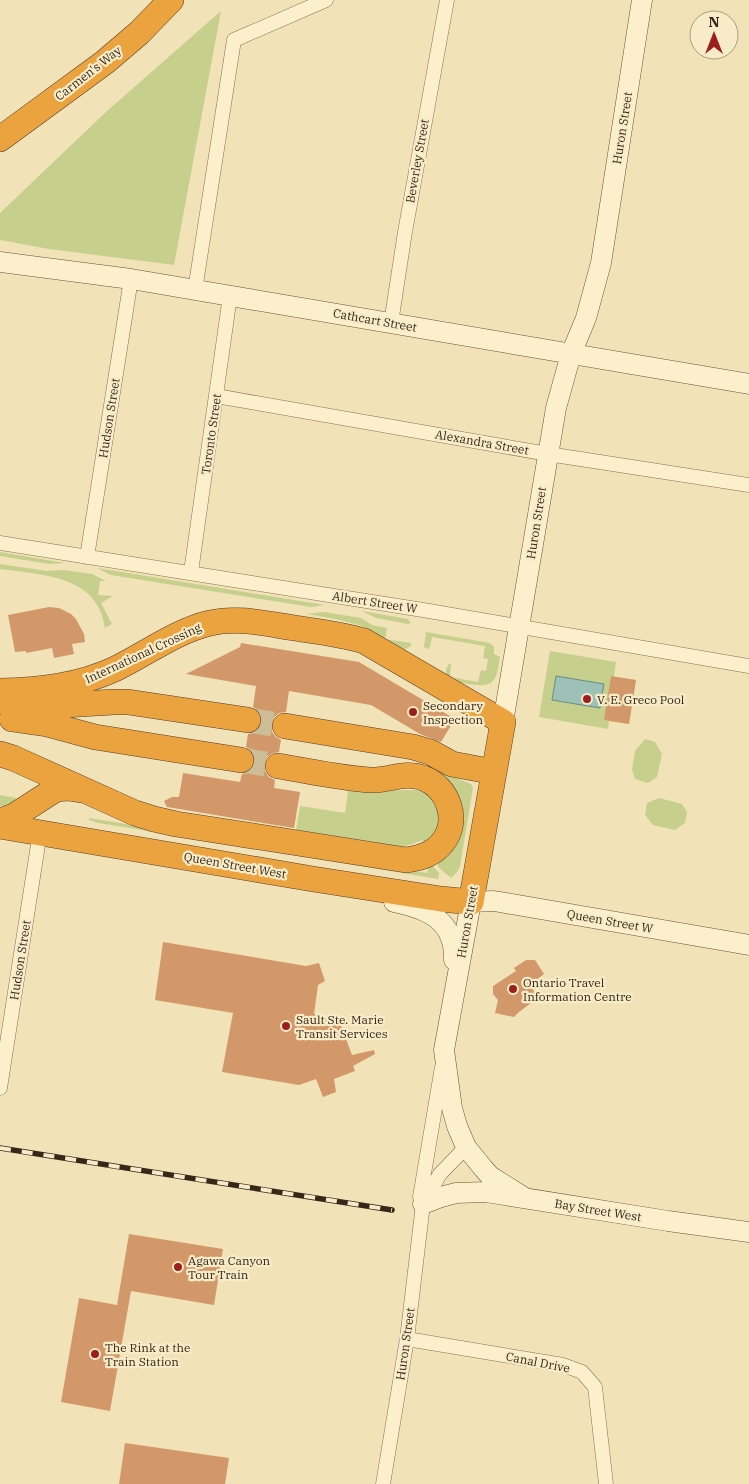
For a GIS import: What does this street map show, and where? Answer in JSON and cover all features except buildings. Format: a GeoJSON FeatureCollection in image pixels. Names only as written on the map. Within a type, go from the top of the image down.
{"type":"FeatureCollection","features":[{"type":"Feature","properties":{"kind":"highway","name":"Carmen's Way"},"geometry":{"type":"LineString","coordinates":[[0,139],[106,62],[139,33],[170,0]]}},
{"type":"Feature","properties":{"kind":"highway","name":"International Crossing"},"geometry":{"type":"LineString","coordinates":[[0,691],[27,691],[65,686],[82,681],[116,668],[196,628],[220,621],[240,620],[345,636],[364,641],[502,722]]}},
{"type":"Feature","properties":{"kind":"highway","name":"International Crossing"},"geometry":{"type":"LineString","coordinates":[[0,706],[128,702],[248,720]]}},
{"type":"Feature","properties":{"kind":"highway"},"geometry":{"type":"LineString","coordinates":[[0,717],[47,724],[95,737],[241,760]]}},
{"type":"Feature","properties":{"kind":"highway","name":"Huron Street"},"geometry":{"type":"LineString","coordinates":[[470,902],[502,722]]}},
{"type":"Feature","properties":{"kind":"highway"},"geometry":{"type":"LineString","coordinates":[[285,726],[413,747],[430,752],[452,764],[494,772]]}},
{"type":"Feature","properties":{"kind":"highway"},"geometry":{"type":"LineString","coordinates":[[0,754],[135,813],[162,821],[396,860],[415,859],[430,854],[443,842],[448,834],[450,815],[446,796],[441,789],[424,778],[403,776],[372,780],[278,766]]}},
{"type":"Feature","properties":{"kind":"highway"},"geometry":{"type":"LineString","coordinates":[[0,820],[14,816],[56,789],[68,788],[86,791]]}},
{"type":"Feature","properties":{"kind":"highway","name":"Queen Street West"},"geometry":{"type":"LineString","coordinates":[[0,826],[313,879],[470,902]]}},
{"type":"Feature","properties":{"kind":"main road","name":"Huron Street"},"geometry":{"type":"LineString","coordinates":[[502,722],[556,408],[572,354],[586,318],[601,263],[642,0]]}},
{"type":"Feature","properties":{"kind":"main road","name":"Cathcart Street"},"geometry":{"type":"LineString","coordinates":[[0,262],[131,279],[749,384]]}},
{"type":"Feature","properties":{"kind":"main road"},"geometry":{"type":"LineString","coordinates":[[313,879],[362,896],[413,906],[435,916],[447,930],[453,941],[454,994]]}},
{"type":"Feature","properties":{"kind":"main road","name":"Queen Street W"},"geometry":{"type":"LineString","coordinates":[[470,902],[494,901],[749,945]]}},
{"type":"Feature","properties":{"kind":"main road","name":"Huron Street"},"geometry":{"type":"LineString","coordinates":[[466,1147],[452,1108],[444,1050],[470,902]]}},
{"type":"Feature","properties":{"kind":"main road","name":"Bay Street West"},"geometry":{"type":"LineString","coordinates":[[466,1147],[490,1176],[525,1198],[749,1232]]}},
{"type":"Feature","properties":{"kind":"main road"},"geometry":{"type":"LineString","coordinates":[[423,1204],[456,1193],[486,1192],[525,1198]]}},
{"type":"Feature","properties":{"kind":"street"},"geometry":{"type":"LineString","coordinates":[[195,290],[234,40],[326,0]]}},
{"type":"Feature","properties":{"kind":"street","name":"Beverley Street"},"geometry":{"type":"LineString","coordinates":[[391,323],[405,232],[447,0]]}},
{"type":"Feature","properties":{"kind":"street","name":"Hudson Street"},"geometry":{"type":"LineString","coordinates":[[87,557],[131,279]]}},
{"type":"Feature","properties":{"kind":"street","name":"Toronto Street"},"geometry":{"type":"LineString","coordinates":[[191,572],[230,296]]}},
{"type":"Feature","properties":{"kind":"street","name":"Alexandra Street"},"geometry":{"type":"LineString","coordinates":[[216,396],[548,454],[749,485]]}},
{"type":"Feature","properties":{"kind":"street","name":"Albert Street W"},"geometry":{"type":"LineString","coordinates":[[0,543],[191,572],[749,666]]}},
{"type":"Feature","properties":{"kind":"street","name":"Hudson Street"},"geometry":{"type":"LineString","coordinates":[[0,1088],[40,832]]}},
{"type":"Feature","properties":{"kind":"street","name":"Huron Street"},"geometry":{"type":"LineString","coordinates":[[423,1204],[420,1197],[444,1050]]}},
{"type":"Feature","properties":{"kind":"street","name":"Huron Street"},"geometry":{"type":"LineString","coordinates":[[383,1484],[407,1339],[423,1204],[440,1174],[466,1147]]}},
{"type":"Feature","properties":{"kind":"street","name":"Canal Drive"},"geometry":{"type":"LineString","coordinates":[[407,1339],[564,1365],[582,1372],[596,1387],[606,1484]]}},
{"type":"Feature","properties":{"kind":"green space"},"geometry":{"type":"Polygon","coordinates":[[[221,11],[174,265],[49,249],[0,240],[0,213],[107,111],[221,11]]]}},
{"type":"Feature","properties":{"kind":"green space"},"geometry":{"type":"Polygon","coordinates":[[[0,552],[65,563],[49,564],[0,556],[0,552]]]}},
{"type":"Feature","properties":{"kind":"green space"},"geometry":{"type":"Polygon","coordinates":[[[0,564],[47,571],[64,570],[92,574],[106,581],[100,581],[98,595],[113,596],[101,603],[112,624],[105,628],[100,610],[92,597],[80,588],[50,576],[0,569],[0,564]]]}},
{"type":"Feature","properties":{"kind":"green space"},"geometry":{"type":"Polygon","coordinates":[[[97,568],[325,605],[311,607],[111,575],[97,568]]]}},
{"type":"Feature","properties":{"kind":"green space"},"geometry":{"type":"Polygon","coordinates":[[[362,611],[408,619],[411,623],[376,618],[362,611]]]}},
{"type":"Feature","properties":{"kind":"green space"},"geometry":{"type":"Polygon","coordinates":[[[323,612],[361,618],[372,625],[387,628],[385,639],[411,643],[411,646],[404,650],[362,626],[307,614],[323,612]]]}},
{"type":"Feature","properties":{"kind":"green space"},"geometry":{"type":"Polygon","coordinates":[[[426,632],[490,643],[494,647],[494,654],[500,657],[493,681],[484,685],[468,684],[454,680],[446,675],[446,669],[451,664],[450,677],[478,682],[481,670],[486,671],[488,659],[483,658],[485,646],[432,637],[428,649],[424,647],[426,632]]]}},
{"type":"Feature","properties":{"kind":"green space","name":"V. E. Greco Pool"},"geometry":{"type":"Polygon","coordinates":[[[550,651],[616,662],[614,677],[636,680],[629,724],[609,721],[608,729],[539,717],[550,651]]]}},
{"type":"Feature","properties":{"kind":"green space"},"geometry":{"type":"Polygon","coordinates":[[[645,739],[655,742],[662,754],[657,777],[648,783],[635,779],[632,770],[635,751],[645,739]]]}},
{"type":"Feature","properties":{"kind":"green space"},"geometry":{"type":"Polygon","coordinates":[[[430,764],[445,773],[471,784],[473,788],[460,866],[451,878],[438,867],[437,860],[450,850],[429,772],[430,764]]]}},
{"type":"Feature","properties":{"kind":"green space"},"geometry":{"type":"Polygon","coordinates":[[[414,790],[428,795],[440,814],[436,833],[425,843],[423,840],[406,846],[394,847],[375,842],[296,830],[300,806],[345,813],[348,791],[414,790]]]}},
{"type":"Feature","properties":{"kind":"green space"},"geometry":{"type":"Polygon","coordinates":[[[0,795],[16,798],[13,808],[0,806],[0,795]]]}},
{"type":"Feature","properties":{"kind":"green space"},"geometry":{"type":"Polygon","coordinates":[[[659,798],[682,804],[687,812],[685,823],[675,830],[653,825],[645,815],[647,803],[659,798]]]}},
{"type":"Feature","properties":{"kind":"green space"},"geometry":{"type":"Polygon","coordinates":[[[89,818],[200,836],[199,839],[98,823],[89,820],[89,818]]]}},
{"type":"Feature","properties":{"kind":"green space"},"geometry":{"type":"Polygon","coordinates":[[[203,837],[427,873],[429,865],[433,866],[439,873],[438,879],[203,840],[203,837]]]}},
{"type":"Feature","properties":{"kind":"water"},"geometry":{"type":"Polygon","coordinates":[[[556,676],[604,684],[600,708],[552,700],[556,676]]]}},
{"type":"Feature","properties":{"kind":"tunnel"},"geometry":{"type":"LineString","coordinates":[[248,720],[285,726]]}},
{"type":"Feature","properties":{"kind":"tunnel"},"geometry":{"type":"LineString","coordinates":[[241,760],[278,766]]}},
{"type":"Feature","properties":{"kind":"railway"},"geometry":{"type":"LineString","coordinates":[[0,1148],[392,1210]]}},
{"type":"Feature","properties":{"kind":"place","name":"V. E. Greco Pool"},"geometry":{"type":"Point","coordinates":[587,699]}},
{"type":"Feature","properties":{"kind":"place","name":"Secondary Inspection"},"geometry":{"type":"Point","coordinates":[413,712]}},
{"type":"Feature","properties":{"kind":"place","name":"Ontario Travel Information Centre"},"geometry":{"type":"Point","coordinates":[513,989]}},
{"type":"Feature","properties":{"kind":"place","name":"Sault Ste. Marie Transit Services"},"geometry":{"type":"Point","coordinates":[286,1026]}},
{"type":"Feature","properties":{"kind":"place","name":"Agawa Canyon Tour Train"},"geometry":{"type":"Point","coordinates":[178,1267]}},
{"type":"Feature","properties":{"kind":"place","name":"The Rink at the Train Station"},"geometry":{"type":"Point","coordinates":[95,1354]}}]}
